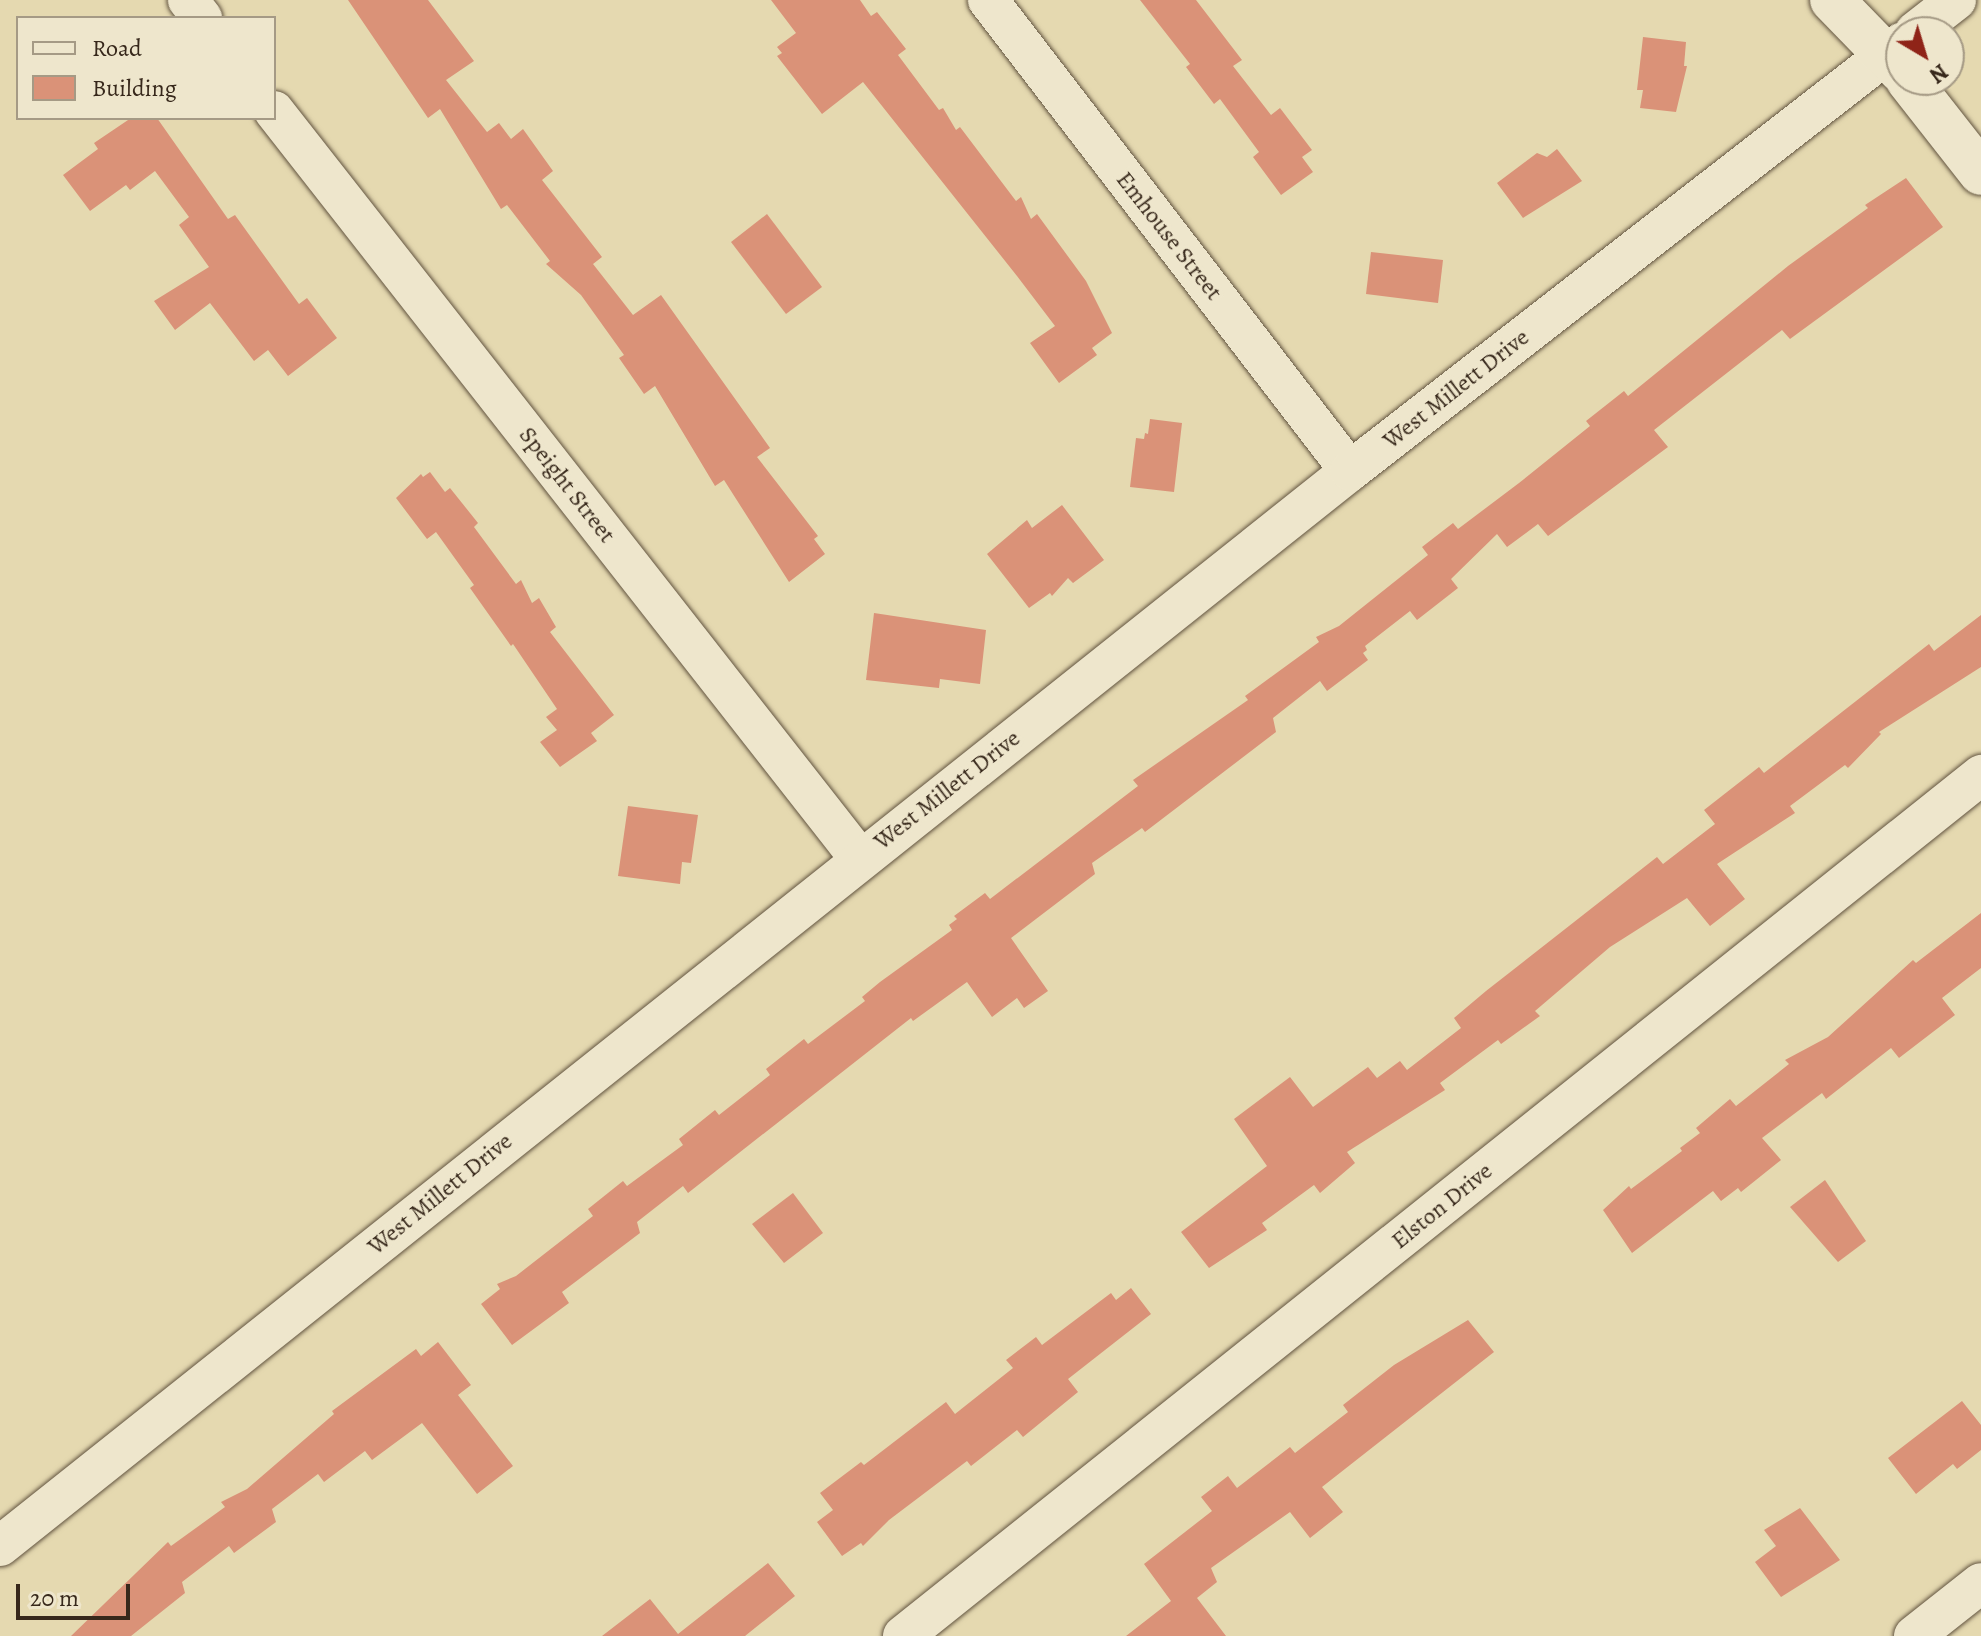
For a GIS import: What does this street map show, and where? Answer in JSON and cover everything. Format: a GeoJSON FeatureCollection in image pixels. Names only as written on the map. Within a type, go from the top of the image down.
{"type":"FeatureCollection","features":[{"type":"Feature","properties":{"kind":"street"},"geometry":{"type":"LineString","coordinates":[[188,0],[200,16]]}},
{"type":"Feature","properties":{"kind":"street","name":"Emhouse Street"},"geometry":{"type":"LineString","coordinates":[[988,0],[1350,471]]}},
{"type":"Feature","properties":{"kind":"street"},"geometry":{"type":"LineString","coordinates":[[1832,0],[1885,42]]}},
{"type":"Feature","properties":{"kind":"street","name":"West Millett Drive"},"geometry":{"type":"LineString","coordinates":[[1941,16],[1956,0]]}},
{"type":"Feature","properties":{"kind":"street","name":"West Millett Drive"},"geometry":{"type":"LineString","coordinates":[[0,1546],[1350,471],[1885,69]]}},
{"type":"Feature","properties":{"kind":"street"},"geometry":{"type":"LineString","coordinates":[[1929,96],[1981,173]]}},
{"type":"Feature","properties":{"kind":"street","name":"Speight Street"},"geometry":{"type":"LineString","coordinates":[[276,114],[860,859]]}},
{"type":"Feature","properties":{"kind":"street","name":"Elston Drive"},"geometry":{"type":"LineString","coordinates":[[903,1636],[1981,775]]}},
{"type":"Feature","properties":{"kind":"street"},"geometry":{"type":"LineString","coordinates":[[1914,1636],[1981,1583]]}},
{"type":"Feature","properties":{"kind":"building"},"geometry":{"type":"Polygon","coordinates":[[[348,0],[428,0],[474,61],[446,80],[487,132],[499,123],[511,139],[523,129],[553,171],[542,180],[602,257],[593,264],[633,315],[661,295],[770,448],[757,457],[818,536],[814,539],[825,554],[789,582],[724,480],[715,486],[655,386],[644,394],[619,358],[624,355],[581,295],[546,264],[550,261],[507,205],[501,209],[440,109],[428,118],[348,0]]]}},
{"type":"Feature","properties":{"kind":"building"},"geometry":{"type":"Polygon","coordinates":[[[771,0],[860,0],[871,16],[877,12],[906,49],[898,55],[939,110],[943,108],[956,130],[960,127],[1016,201],[1021,197],[1031,219],[1037,214],[1086,281],[1112,333],[1092,348],[1097,355],[1059,383],[1030,343],[1055,326],[863,82],[822,114],[777,56],[782,53],[777,47],[796,33],[771,0]]]}},
{"type":"Feature","properties":{"kind":"building"},"geometry":{"type":"Polygon","coordinates":[[[1140,0],[1196,0],[1242,60],[1233,66],[1271,115],[1280,108],[1312,150],[1302,157],[1313,172],[1281,195],[1253,157],[1259,152],[1220,99],[1214,104],[1186,67],[1190,64],[1140,0]]]}},
{"type":"Feature","properties":{"kind":"building"},"geometry":{"type":"Polygon","coordinates":[[[1643,37],[1686,42],[1684,66],[1687,66],[1676,112],[1640,108],[1643,90],[1637,90],[1643,37]]]}},
{"type":"Feature","properties":{"kind":"building"},"geometry":{"type":"Polygon","coordinates":[[[128,120],[158,120],[228,219],[235,215],[299,304],[307,298],[337,338],[288,376],[268,350],[254,361],[210,303],[175,330],[154,301],[209,267],[179,225],[189,217],[155,171],[130,190],[126,185],[90,211],[63,175],[98,149],[94,143],[128,120]]]}},
{"type":"Feature","properties":{"kind":"building"},"geometry":{"type":"Polygon","coordinates":[[[1557,149],[1582,181],[1523,218],[1497,183],[1537,153],[1547,157],[1557,149]]]}},
{"type":"Feature","properties":{"kind":"building"},"geometry":{"type":"Polygon","coordinates":[[[1906,178],[1943,227],[1790,339],[1782,330],[1654,430],[1668,447],[1548,536],[1538,524],[1507,547],[1497,534],[1451,579],[1458,588],[1417,620],[1410,611],[1365,646],[1367,650],[1363,653],[1368,660],[1327,691],[1320,681],[1273,718],[1276,732],[1145,832],[1142,828],[1092,863],[1095,874],[1011,938],[1048,991],[1024,1008],[1017,998],[992,1017],[967,982],[913,1021],[911,1018],[688,1193],[683,1186],[637,1222],[640,1233],[562,1292],[569,1303],[512,1345],[481,1304],[500,1289],[497,1284],[516,1276],[593,1216],[588,1209],[623,1181],[627,1186],[683,1145],[679,1139],[715,1110],[719,1115],[770,1075],[766,1069],[804,1039],[808,1044],[865,1001],[862,997],[880,982],[952,930],[949,925],[957,919],[954,916],[985,893],[990,899],[1138,786],[1133,780],[1248,700],[1245,696],[1319,642],[1316,637],[1339,626],[1428,555],[1422,547],[1453,523],[1458,529],[1519,483],[1590,426],[1586,421],[1624,391],[1628,396],[1788,266],[1868,208],[1865,205],[1906,178]]]}},
{"type":"Feature","properties":{"kind":"building"},"geometry":{"type":"Polygon","coordinates":[[[767,214],[822,287],[786,314],[731,242],[767,214]]]}},
{"type":"Feature","properties":{"kind":"building"},"geometry":{"type":"Polygon","coordinates":[[[1371,252],[1443,260],[1438,303],[1366,294],[1371,252]]]}},
{"type":"Feature","properties":{"kind":"building"},"geometry":{"type":"Polygon","coordinates":[[[1150,419],[1182,423],[1174,492],[1130,487],[1136,438],[1144,439],[1145,433],[1148,434],[1150,419]]]}},
{"type":"Feature","properties":{"kind":"building"},"geometry":{"type":"Polygon","coordinates":[[[430,472],[445,492],[450,488],[478,523],[474,527],[516,584],[521,580],[532,603],[539,598],[556,627],[550,632],[614,715],[591,733],[597,741],[560,767],[540,742],[557,730],[546,717],[557,709],[470,588],[474,585],[436,532],[427,539],[396,498],[421,474],[423,477],[430,472]]]}},
{"type":"Feature","properties":{"kind":"building"},"geometry":{"type":"Polygon","coordinates":[[[1062,505],[1104,560],[1073,583],[1068,578],[1052,596],[1050,593],[1029,608],[987,554],[1027,520],[1032,528],[1062,505]]]}},
{"type":"Feature","properties":{"kind":"building"},"geometry":{"type":"Polygon","coordinates":[[[874,613],[986,630],[980,684],[940,679],[939,688],[866,680],[874,613]]]}},
{"type":"Feature","properties":{"kind":"building"},"geometry":{"type":"Polygon","coordinates":[[[1981,615],[1981,667],[1879,732],[1881,734],[1848,768],[1845,765],[1790,806],[1795,813],[1717,864],[1745,899],[1710,926],[1687,898],[1610,947],[1535,1011],[1540,1016],[1501,1044],[1498,1040],[1440,1083],[1445,1090],[1347,1152],[1355,1163],[1320,1193],[1314,1185],[1262,1223],[1267,1230],[1209,1268],[1181,1232],[1267,1166],[1234,1119],[1290,1077],[1313,1107],[1368,1067],[1377,1078],[1400,1061],[1407,1070],[1461,1028],[1454,1018],[1486,991],[1657,857],[1663,864],[1715,824],[1704,810],[1759,767],[1764,773],[1929,644],[1934,651],[1981,615]]]}},
{"type":"Feature","properties":{"kind":"building"},"geometry":{"type":"Polygon","coordinates":[[[628,806],[698,815],[691,863],[682,862],[680,884],[618,876],[628,806]]]}},
{"type":"Feature","properties":{"kind":"building"},"geometry":{"type":"Polygon","coordinates":[[[1981,913],[1981,968],[1942,998],[1955,1015],[1899,1058],[1891,1048],[1826,1099],[1822,1093],[1762,1138],[1781,1160],[1741,1192],[1738,1188],[1721,1201],[1713,1191],[1632,1253],[1603,1210],[1629,1186],[1631,1189],[1682,1151],[1680,1148],[1700,1133],[1696,1128],[1730,1099],[1736,1106],[1789,1064],[1785,1060],[1828,1037],[1913,960],[1916,963],[1981,913]]]}},
{"type":"Feature","properties":{"kind":"building"},"geometry":{"type":"Polygon","coordinates":[[[1825,1180],[1866,1241],[1838,1262],[1790,1207],[1825,1180]]]}},
{"type":"Feature","properties":{"kind":"building"},"geometry":{"type":"Polygon","coordinates":[[[793,1193],[823,1233],[784,1263],[752,1224],[793,1193]]]}},
{"type":"Feature","properties":{"kind":"building"},"geometry":{"type":"Polygon","coordinates":[[[1131,1288],[1151,1314],[1068,1379],[1078,1392],[1023,1437],[1017,1430],[971,1466],[967,1461],[889,1520],[863,1546],[861,1543],[842,1556],[817,1522],[833,1510],[820,1493],[861,1462],[864,1465],[946,1402],[955,1414],[1013,1368],[1006,1360],[1036,1337],[1042,1345],[1111,1293],[1116,1300],[1131,1288]]]}},
{"type":"Feature","properties":{"kind":"building"},"geometry":{"type":"Polygon","coordinates":[[[1468,1320],[1494,1352],[1322,1487],[1343,1512],[1310,1538],[1290,1512],[1211,1568],[1217,1582],[1197,1598],[1226,1636],[1126,1636],[1171,1601],[1144,1564],[1212,1511],[1201,1497],[1228,1476],[1237,1488],[1290,1447],[1295,1453],[1348,1412],[1343,1405],[1394,1365],[1468,1320]]]}},
{"type":"Feature","properties":{"kind":"building"},"geometry":{"type":"Polygon","coordinates":[[[438,1342],[471,1385],[458,1395],[513,1466],[477,1494],[422,1423],[372,1460],[365,1451],[324,1482],[318,1474],[272,1509],[276,1522],[234,1553],[229,1546],[182,1582],[185,1593],[131,1636],[71,1636],[168,1542],[171,1546],[225,1507],[221,1502],[247,1489],[334,1414],[332,1411],[416,1349],[421,1356],[438,1342]]]}},
{"type":"Feature","properties":{"kind":"building"},"geometry":{"type":"Polygon","coordinates":[[[1962,1401],[1981,1425],[1981,1450],[1957,1469],[1953,1464],[1916,1494],[1888,1458],[1962,1401]]]}},
{"type":"Feature","properties":{"kind":"building"},"geometry":{"type":"Polygon","coordinates":[[[1800,1508],[1840,1560],[1781,1597],[1755,1562],[1776,1546],[1764,1530],[1800,1508]]]}},
{"type":"Feature","properties":{"kind":"building"},"geometry":{"type":"Polygon","coordinates":[[[768,1563],[795,1596],[745,1636],[602,1636],[650,1599],[678,1634],[768,1563]]]}}]}
